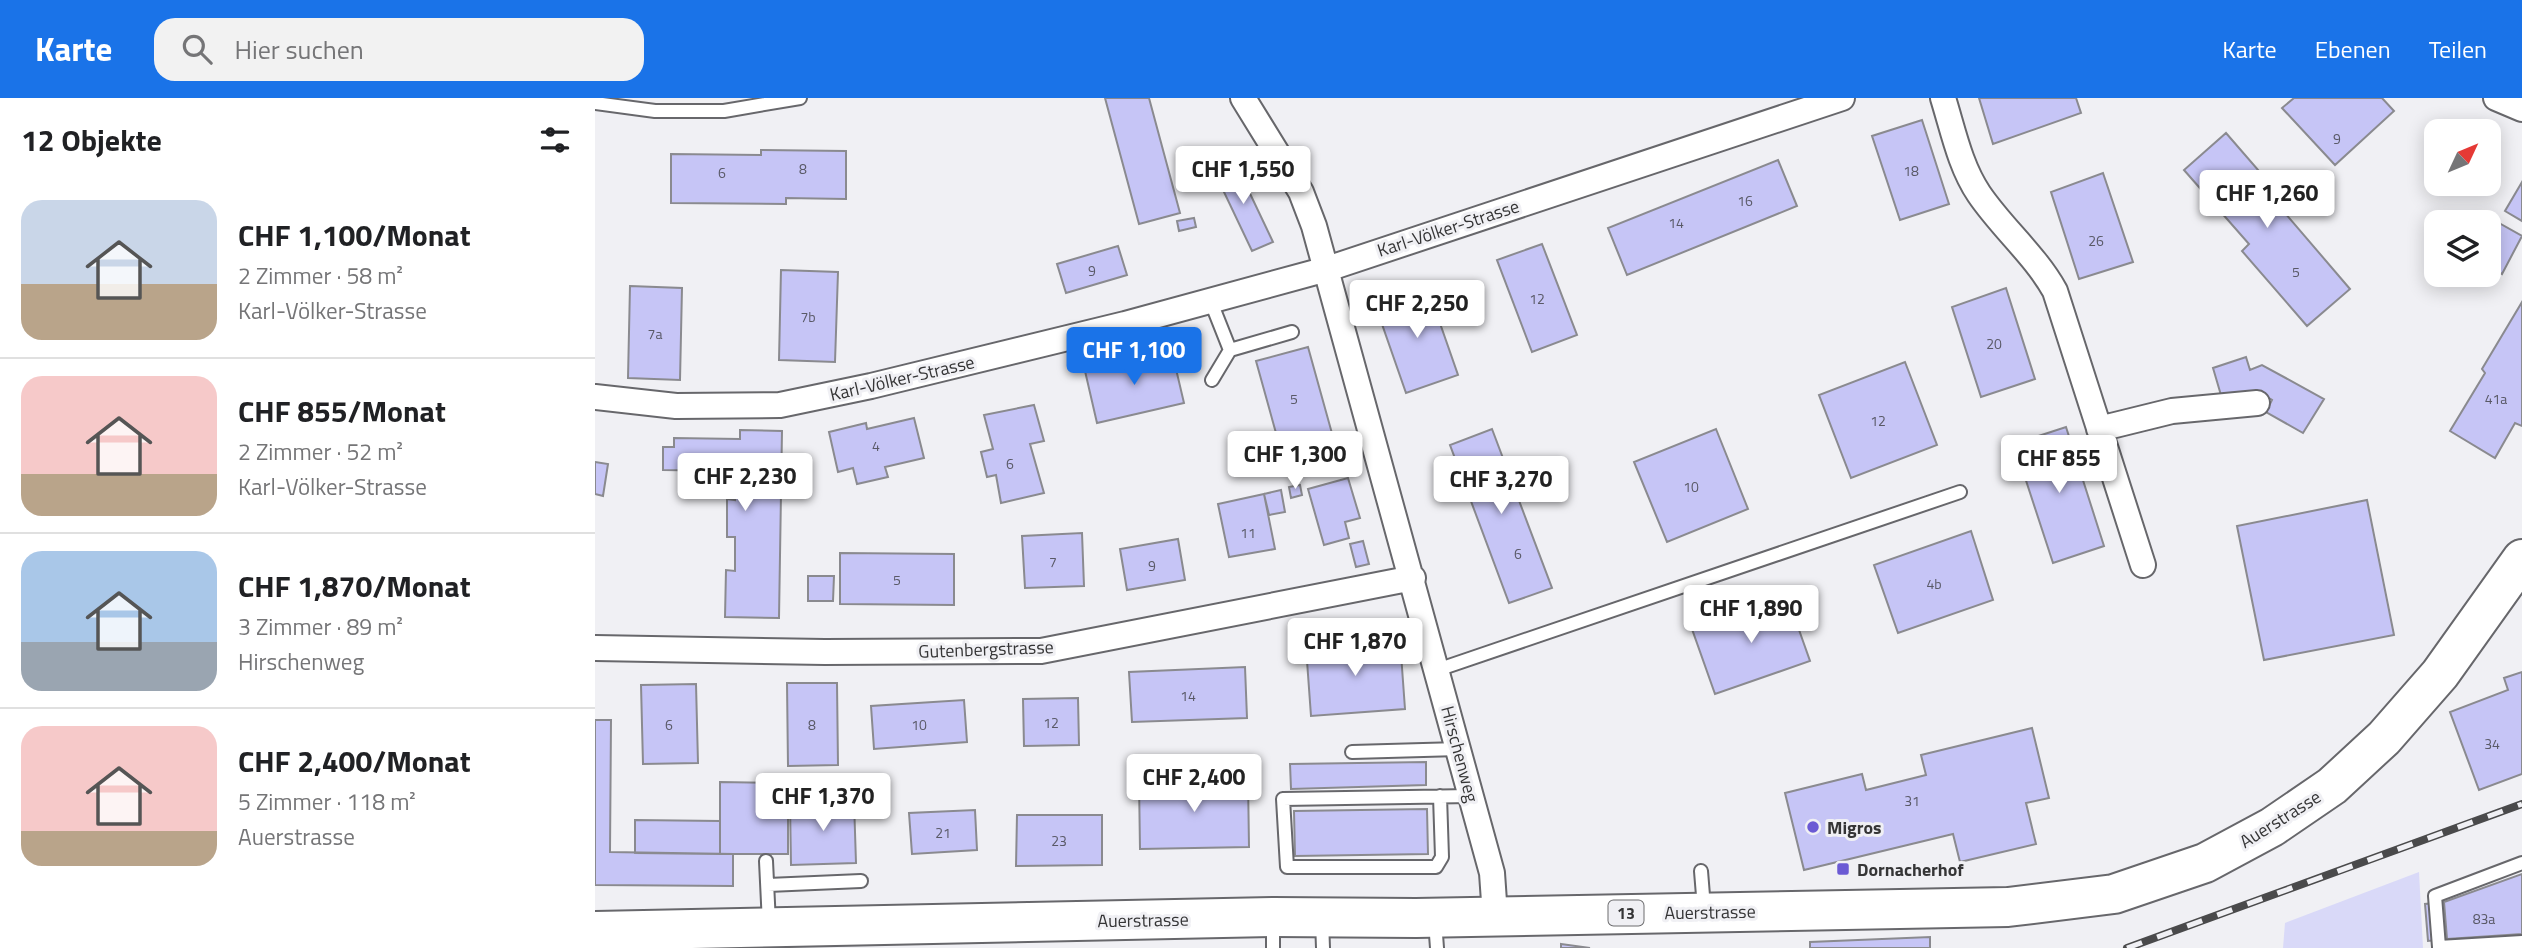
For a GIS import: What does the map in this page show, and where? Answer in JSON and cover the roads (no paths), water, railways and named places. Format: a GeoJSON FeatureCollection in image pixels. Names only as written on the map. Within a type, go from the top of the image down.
{"type":"FeatureCollection","features":[{"type":"Feature","properties":{"kind":"main road","name":"Auerstrasse"},"geometry":{"type":"LineString","coordinates":[[595,931],[769,928],[827,932],[1436,933],[1495,916],[2008,907],[2114,894],[2205,863],[2272,827],[2332,786],[2384,738],[2440,674],[2522,559]]}},
{"type":"Feature","properties":{"kind":"street","name":"Hirschenweg"},"geometry":{"type":"LineString","coordinates":[[1243,98],[1301,192],[1327,269],[1492,873],[1495,916]]}},
{"type":"Feature","properties":{"kind":"street","name":"Karl-Völker-Strasse"},"geometry":{"type":"LineString","coordinates":[[595,397],[676,406],[780,405],[897,380],[1211,302],[1327,269],[1842,98]]}},
{"type":"Feature","properties":{"kind":"street"},"geometry":{"type":"LineString","coordinates":[[1943,98],[1964,166],[1978,193],[2044,272],[2055,291],[2143,565]]}},
{"type":"Feature","properties":{"kind":"street"},"geometry":{"type":"LineString","coordinates":[[2496,98],[2522,109]]}},
{"type":"Feature","properties":{"kind":"street"},"geometry":{"type":"LineString","coordinates":[[2099,429],[2172,411],[2257,403]]}},
{"type":"Feature","properties":{"kind":"street","name":"Gutenbergstrasse"},"geometry":{"type":"LineString","coordinates":[[595,649],[1041,651],[1413,578]]}},
{"type":"Feature","properties":{"kind":"lane"},"geometry":{"type":"LineString","coordinates":[[595,103],[656,111],[724,111],[800,98]]}},
{"type":"Feature","properties":{"kind":"lane"},"geometry":{"type":"LineString","coordinates":[[1211,302],[1230,350]]}},
{"type":"Feature","properties":{"kind":"lane"},"geometry":{"type":"LineString","coordinates":[[1212,380],[1230,350],[1292,332]]}},
{"type":"Feature","properties":{"kind":"lane"},"geometry":{"type":"LineString","coordinates":[[1437,670],[1960,492]]}},
{"type":"Feature","properties":{"kind":"lane"},"geometry":{"type":"LineString","coordinates":[[1352,752],[1459,749]]}},
{"type":"Feature","properties":{"kind":"lane"},"geometry":{"type":"LineString","coordinates":[[1440,796],[1442,857],[1436,867],[1287,867],[1283,799],[1440,796],[1471,796]]}},
{"type":"Feature","properties":{"kind":"lane"},"geometry":{"type":"LineString","coordinates":[[766,860],[769,928]]}},
{"type":"Feature","properties":{"kind":"lane"},"geometry":{"type":"LineString","coordinates":[[2522,863],[2435,896],[2439,947],[2522,942]]}},
{"type":"Feature","properties":{"kind":"lane"},"geometry":{"type":"LineString","coordinates":[[1701,872],[1704,912]]}},
{"type":"Feature","properties":{"kind":"lane"},"geometry":{"type":"LineString","coordinates":[[768,885],[861,881]]}},
{"type":"Feature","properties":{"kind":"railway"},"geometry":{"type":"LineString","coordinates":[[2127,948],[2522,804]]}},
{"type":"Feature","properties":{"kind":"place","name":"Migros"},"geometry":{"type":"Point","coordinates":[1813,827]}},
{"type":"Feature","properties":{"kind":"place","name":"Dornacherhof"},"geometry":{"type":"Point","coordinates":[1843,869]}}]}
